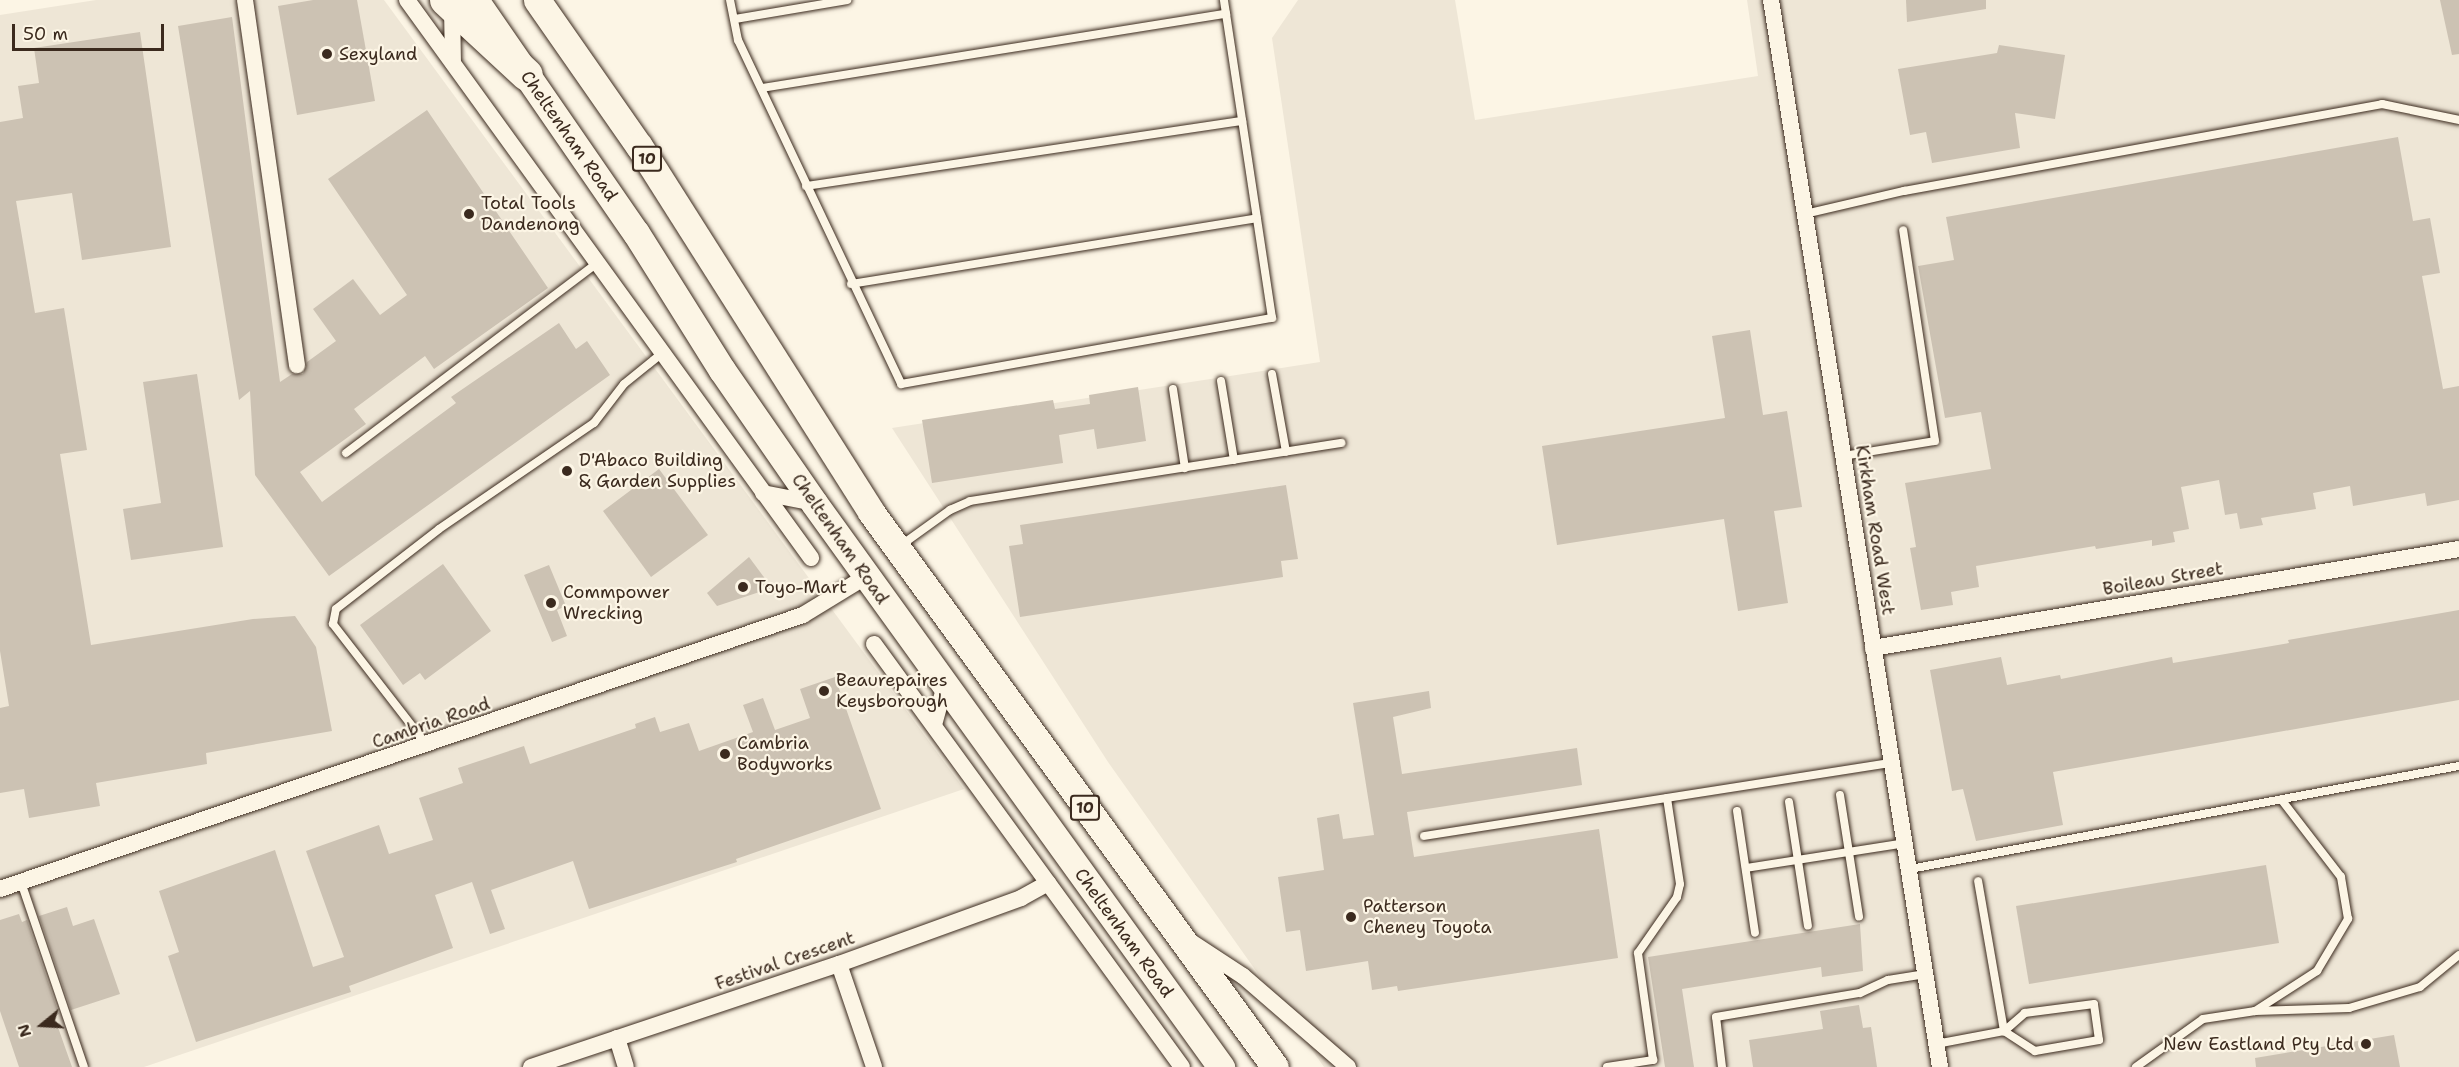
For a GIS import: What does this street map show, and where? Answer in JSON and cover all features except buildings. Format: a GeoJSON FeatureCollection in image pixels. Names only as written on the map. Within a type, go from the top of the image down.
{"type":"FeatureCollection","features":[{"type":"Feature","properties":{"kind":"highway"},"geometry":{"type":"LineString","coordinates":[[458,2],[527,75]]}},
{"type":"Feature","properties":{"kind":"main road","name":"10"},"geometry":{"type":"LineString","coordinates":[[537,0],[639,146],[749,323],[897,548],[1275,1067]]}},
{"type":"Feature","properties":{"kind":"main road","name":"Cheltenham Road"},"geometry":{"type":"LineString","coordinates":[[527,75],[814,503],[1221,1067]]}},
{"type":"Feature","properties":{"kind":"main road"},"geometry":{"type":"LineString","coordinates":[[867,576],[897,548]]}},
{"type":"Feature","properties":{"kind":"street"},"geometry":{"type":"LineString","coordinates":[[245,0],[297,364]]}},
{"type":"Feature","properties":{"kind":"street","name":"Cheltenham Road"},"geometry":{"type":"LineString","coordinates":[[407,0],[661,354],[812,558]]}},
{"type":"Feature","properties":{"kind":"street","name":"Kirkham Road West"},"geometry":{"type":"LineString","coordinates":[[1771,0],[1940,1067]]}},
{"type":"Feature","properties":{"kind":"street"},"geometry":{"type":"LineString","coordinates":[[453,63],[458,2]]}},
{"type":"Feature","properties":{"kind":"street"},"geometry":{"type":"LineString","coordinates":[[763,493],[814,503]]}},
{"type":"Feature","properties":{"kind":"street","name":"Boileau Street"},"geometry":{"type":"LineString","coordinates":[[1873,648],[2459,549]]}},
{"type":"Feature","properties":{"kind":"street","name":"Cambria Road"},"geometry":{"type":"LineString","coordinates":[[0,889],[803,615],[867,576]]}},
{"type":"Feature","properties":{"kind":"street","name":"Cheltenham Road"},"geometry":{"type":"LineString","coordinates":[[873,644],[1182,1067]]}},
{"type":"Feature","properties":{"kind":"street"},"geometry":{"type":"LineString","coordinates":[[934,725],[945,685]]}},
{"type":"Feature","properties":{"kind":"street","name":"Festival Crescent"},"geometry":{"type":"LineString","coordinates":[[531,1067],[839,964],[1021,898],[1048,883]]}},
{"type":"Feature","properties":{"kind":"street"},"geometry":{"type":"LineString","coordinates":[[1173,929],[1243,976],[1348,1067]]}},
{"type":"Feature","properties":{"kind":"street"},"geometry":{"type":"LineString","coordinates":[[839,964],[874,1067]]}},
{"type":"Feature","properties":{"kind":"street"},"geometry":{"type":"LineString","coordinates":[[617,1038],[626,1067]]}},
{"type":"Feature","properties":{"kind":"lane"},"geometry":{"type":"LineString","coordinates":[[730,0],[738,40],[851,284],[901,384],[1272,318],[1224,0]]}},
{"type":"Feature","properties":{"kind":"lane"},"geometry":{"type":"LineString","coordinates":[[735,19],[847,0]]}},
{"type":"Feature","properties":{"kind":"lane"},"geometry":{"type":"LineString","coordinates":[[762,88],[1226,14]]}},
{"type":"Feature","properties":{"kind":"lane"},"geometry":{"type":"LineString","coordinates":[[1805,214],[1904,191],[2382,104],[2459,120]]}},
{"type":"Feature","properties":{"kind":"lane"},"geometry":{"type":"LineString","coordinates":[[806,186],[1242,121]]}},
{"type":"Feature","properties":{"kind":"lane"},"geometry":{"type":"LineString","coordinates":[[851,284],[1257,218]]}},
{"type":"Feature","properties":{"kind":"lane"},"geometry":{"type":"LineString","coordinates":[[1843,456],[1935,441],[1903,230]]}},
{"type":"Feature","properties":{"kind":"lane"},"geometry":{"type":"LineString","coordinates":[[346,453],[596,264]]}},
{"type":"Feature","properties":{"kind":"lane"},"geometry":{"type":"LineString","coordinates":[[427,745],[333,624],[336,609],[438,529],[594,423],[624,384],[661,354]]}},
{"type":"Feature","properties":{"kind":"lane"},"geometry":{"type":"LineString","coordinates":[[1272,374],[1286,452]]}},
{"type":"Feature","properties":{"kind":"lane"},"geometry":{"type":"LineString","coordinates":[[1221,381],[1234,460]]}},
{"type":"Feature","properties":{"kind":"lane"},"geometry":{"type":"LineString","coordinates":[[1173,389],[1185,468]]}},
{"type":"Feature","properties":{"kind":"lane"},"geometry":{"type":"LineString","coordinates":[[897,548],[966,502],[1341,443]]}},
{"type":"Feature","properties":{"kind":"lane"},"geometry":{"type":"LineString","coordinates":[[1424,836],[1892,763]]}},
{"type":"Feature","properties":{"kind":"lane"},"geometry":{"type":"LineString","coordinates":[[1910,869],[2459,765]]}},
{"type":"Feature","properties":{"kind":"lane"},"geometry":{"type":"LineString","coordinates":[[1840,795],[1859,917]]}},
{"type":"Feature","properties":{"kind":"lane"},"geometry":{"type":"LineString","coordinates":[[1608,1067],[1653,1060],[1638,953],[1678,891],[1667,798]]}},
{"type":"Feature","properties":{"kind":"lane"},"geometry":{"type":"LineString","coordinates":[[2255,1011],[2317,971],[2348,919],[2341,877],[2281,799]]}},
{"type":"Feature","properties":{"kind":"lane"},"geometry":{"type":"LineString","coordinates":[[1789,802],[1808,926]]}},
{"type":"Feature","properties":{"kind":"lane"},"geometry":{"type":"LineString","coordinates":[[1737,811],[1755,933]]}},
{"type":"Feature","properties":{"kind":"lane"},"geometry":{"type":"LineString","coordinates":[[1746,868],[1905,843]]}},
{"type":"Feature","properties":{"kind":"lane"},"geometry":{"type":"LineString","coordinates":[[1936,1044],[2004,1031],[2025,1013],[2094,1004],[2099,1040],[2035,1051],[2004,1031],[1977,881]]}},
{"type":"Feature","properties":{"kind":"lane"},"geometry":{"type":"LineString","coordinates":[[21,882],[84,1067]]}},
{"type":"Feature","properties":{"kind":"lane"},"geometry":{"type":"LineString","coordinates":[[2136,1067],[2203,1019],[2255,1011],[2349,1008],[2420,987],[2459,955]]}},
{"type":"Feature","properties":{"kind":"lane"},"geometry":{"type":"LineString","coordinates":[[1722,1067],[1716,1017],[1860,993],[1887,980],[1926,974]]}},
{"type":"Feature","properties":{"kind":"shaded area"},"geometry":{"type":"Polygon","coordinates":[[[96,0],[384,0],[964,789],[144,1067],[0,1067],[0,15],[96,0]]]}},
{"type":"Feature","properties":{"kind":"shaded area"},"geometry":{"type":"Polygon","coordinates":[[[1298,0],[1455,0],[1475,120],[1758,76],[1747,0],[2459,0],[2459,1067],[1324,1067],[1108,762],[892,428],[1320,362],[1272,38],[1298,0]]]}},
{"type":"Feature","properties":{"kind":"place","name":"Sexyland"},"geometry":{"type":"Point","coordinates":[327,54]}},
{"type":"Feature","properties":{"kind":"place","name":"Total Tools Dandenong"},"geometry":{"type":"Point","coordinates":[469,214]}},
{"type":"Feature","properties":{"kind":"place","name":"D'Abaco Building & Garden Supplies"},"geometry":{"type":"Point","coordinates":[567,471]}},
{"type":"Feature","properties":{"kind":"place","name":"Toyo-Mart"},"geometry":{"type":"Point","coordinates":[743,587]}},
{"type":"Feature","properties":{"kind":"place","name":"Commpower Wrecking"},"geometry":{"type":"Point","coordinates":[551,603]}},
{"type":"Feature","properties":{"kind":"place","name":"Beaurepaires Keysborough"},"geometry":{"type":"Point","coordinates":[824,691]}},
{"type":"Feature","properties":{"kind":"place","name":"Cambria Bodyworks"},"geometry":{"type":"Point","coordinates":[725,754]}},
{"type":"Feature","properties":{"kind":"place","name":"Patterson Cheney Toyota"},"geometry":{"type":"Point","coordinates":[1351,917]}},
{"type":"Feature","properties":{"kind":"place","name":"New Eastland Pty Ltd"},"geometry":{"type":"Point","coordinates":[2366,1044]}}]}
